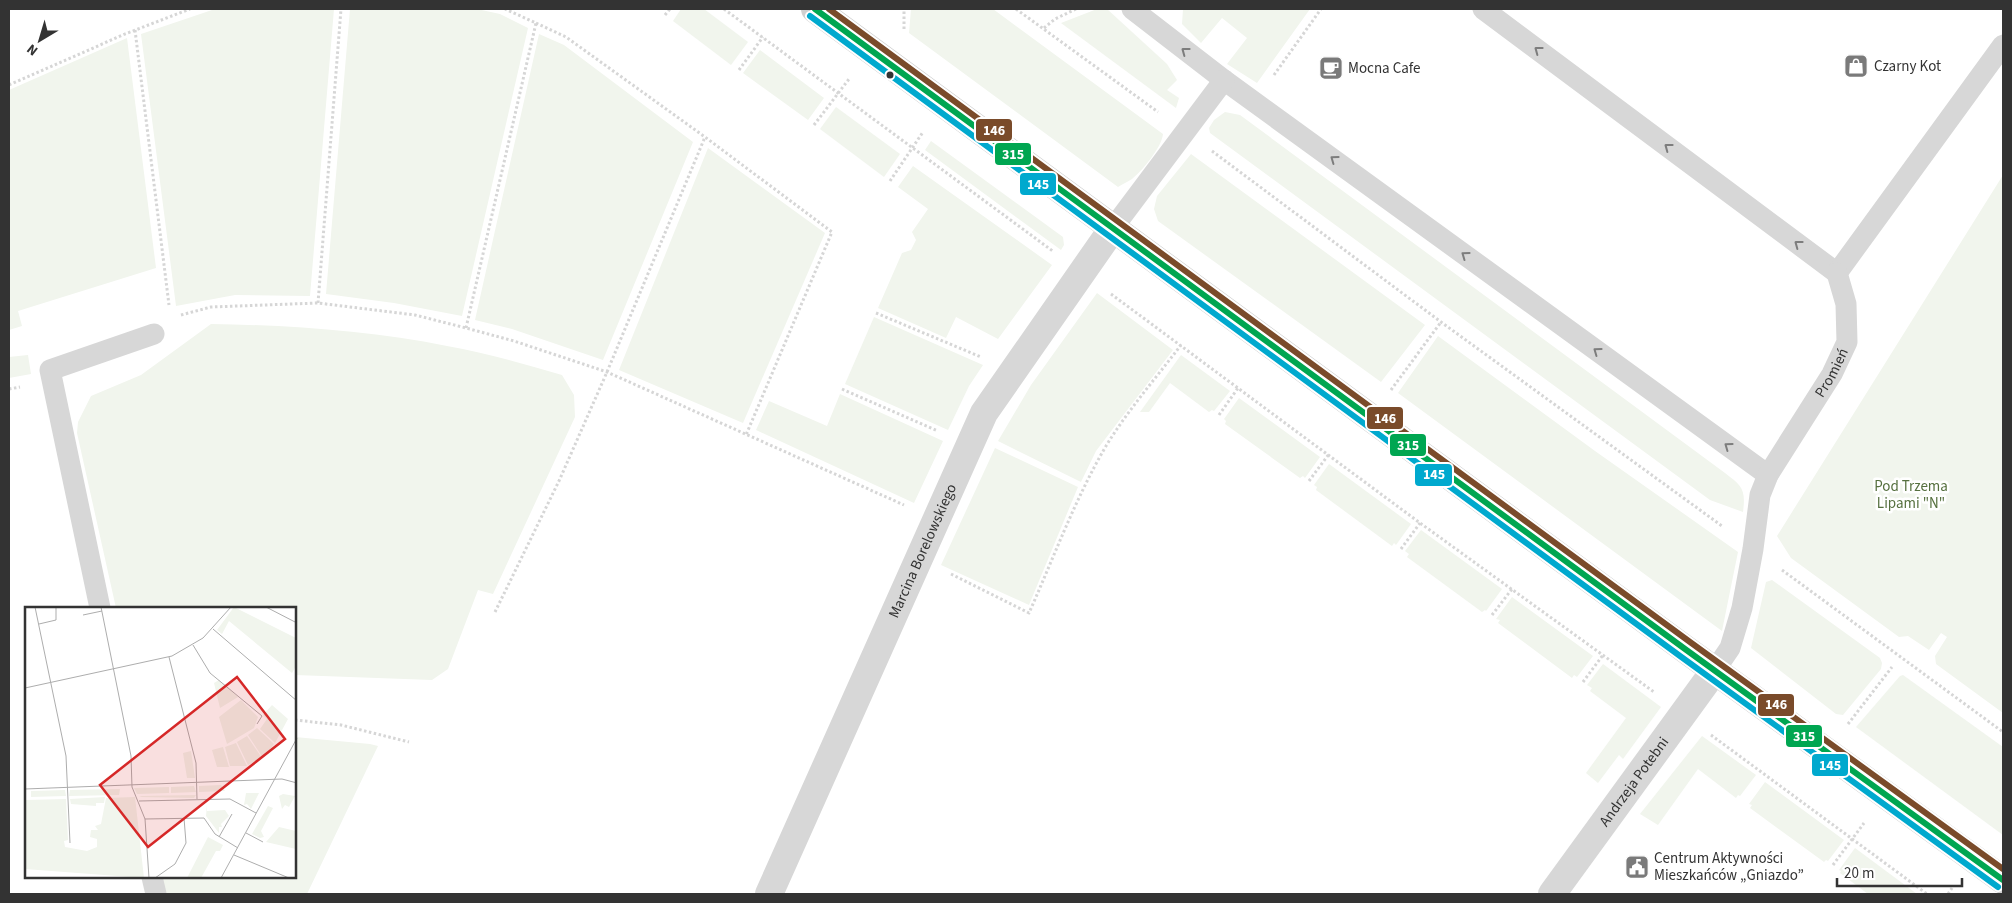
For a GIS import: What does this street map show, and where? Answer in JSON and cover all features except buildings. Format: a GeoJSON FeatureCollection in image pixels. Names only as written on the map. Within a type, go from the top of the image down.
{"type":"FeatureCollection","features":[{"type":"Feature","properties":{"kind":"street"},"geometry":{"type":"LineString","coordinates":[[815,9],[2003,880]]}},
{"type":"Feature","properties":{"kind":"street","name":"Marcina Borelowskiego"},"geometry":{"type":"LineString","coordinates":[[769,894],[984,413],[1113,228]]}},
{"type":"Feature","properties":{"kind":"street","name":"Andrzeja Potebni"},"geometry":{"type":"LineString","coordinates":[[1552,894],[1715,670]]}},
{"type":"Feature","properties":{"kind":"lane"},"geometry":{"type":"LineString","coordinates":[[1132,9],[1224,80],[1768,475]]}},
{"type":"Feature","properties":{"kind":"lane"},"geometry":{"type":"LineString","coordinates":[[1483,9],[1837,273],[2003,45]]}},
{"type":"Feature","properties":{"kind":"lane"},"geometry":{"type":"LineString","coordinates":[[1113,228],[1224,80]]}},
{"type":"Feature","properties":{"kind":"lane","name":"Promień"},"geometry":{"type":"LineString","coordinates":[[1715,670],[1730,648],[1742,608],[1753,549],[1760,495],[1768,475],[1832,374],[1847,342],[1846,304],[1837,273]]}},
{"type":"Feature","properties":{"kind":"lane"},"geometry":{"type":"LineString","coordinates":[[100,607],[50,370],[154,334]]}},
{"type":"Feature","properties":{"kind":"lane"},"geometry":{"type":"LineString","coordinates":[[152,878],[156,894]]}},
{"type":"Feature","properties":{"kind":"path"},"geometry":{"type":"LineString","coordinates":[[9,85],[135,30],[190,9]]}},
{"type":"Feature","properties":{"kind":"path"},"geometry":{"type":"LineString","coordinates":[[318,303],[342,9]]}},
{"type":"Feature","properties":{"kind":"path"},"geometry":{"type":"LineString","coordinates":[[505,9],[566,37],[705,137],[832,232],[746,434]]}},
{"type":"Feature","properties":{"kind":"path"},"geometry":{"type":"LineString","coordinates":[[665,15],[670,9]]}},
{"type":"Feature","properties":{"kind":"path"},"geometry":{"type":"LineString","coordinates":[[724,9],[1927,894]]}},
{"type":"Feature","properties":{"kind":"path"},"geometry":{"type":"LineString","coordinates":[[904,9],[904,37]]}},
{"type":"Feature","properties":{"kind":"path"},"geometry":{"type":"LineString","coordinates":[[1016,9],[1161,115]]}},
{"type":"Feature","properties":{"kind":"path"},"geometry":{"type":"LineString","coordinates":[[1044,28],[1055,18],[1076,9]]}},
{"type":"Feature","properties":{"kind":"path"},"geometry":{"type":"LineString","coordinates":[[1255,102],[1321,9]]}},
{"type":"Feature","properties":{"kind":"path"},"geometry":{"type":"LineString","coordinates":[[466,328],[536,23]]}},
{"type":"Feature","properties":{"kind":"path"},"geometry":{"type":"LineString","coordinates":[[135,30],[170,318]]}},
{"type":"Feature","properties":{"kind":"path"},"geometry":{"type":"LineString","coordinates":[[739,70],[763,38]]}},
{"type":"Feature","properties":{"kind":"path"},"geometry":{"type":"LineString","coordinates":[[814,125],[839,93]]}},
{"type":"Feature","properties":{"kind":"path"},"geometry":{"type":"LineString","coordinates":[[890,181],[926,128]]}},
{"type":"Feature","properties":{"kind":"path"},"geometry":{"type":"LineString","coordinates":[[495,612],[559,481],[607,372],[705,137]]}},
{"type":"Feature","properties":{"kind":"path"},"geometry":{"type":"LineString","coordinates":[[1206,147],[1441,322],[1723,526]]}},
{"type":"Feature","properties":{"kind":"path"},"geometry":{"type":"LineString","coordinates":[[154,334],[165,319],[211,307],[318,303],[415,315],[514,341],[607,372],[936,520]]}},
{"type":"Feature","properties":{"kind":"path"},"geometry":{"type":"LineString","coordinates":[[876,313],[984,359]]}},
{"type":"Feature","properties":{"kind":"path"},"geometry":{"type":"LineString","coordinates":[[1371,418],[1441,322]]}},
{"type":"Feature","properties":{"kind":"path"},"geometry":{"type":"LineString","coordinates":[[942,570],[1029,613],[1070,519],[1106,448],[1121,424],[1181,345]]}},
{"type":"Feature","properties":{"kind":"path"},"geometry":{"type":"LineString","coordinates":[[1218,415],[1238,388]]}},
{"type":"Feature","properties":{"kind":"path"},"geometry":{"type":"LineString","coordinates":[[842,389],[943,434]]}},
{"type":"Feature","properties":{"kind":"path"},"geometry":{"type":"LineString","coordinates":[[1309,481],[1329,454]]}},
{"type":"Feature","properties":{"kind":"path"},"geometry":{"type":"LineString","coordinates":[[1401,548],[1420,522]]}},
{"type":"Feature","properties":{"kind":"path"},"geometry":{"type":"LineString","coordinates":[[1777,567],[2003,732]]}},
{"type":"Feature","properties":{"kind":"path"},"geometry":{"type":"LineString","coordinates":[[1492,615],[1512,588]]}},
{"type":"Feature","properties":{"kind":"path"},"geometry":{"type":"LineString","coordinates":[[1583,682],[1603,655]]}},
{"type":"Feature","properties":{"kind":"path"},"geometry":{"type":"LineString","coordinates":[[1828,752],[1892,667]]}},
{"type":"Feature","properties":{"kind":"path"},"geometry":{"type":"LineString","coordinates":[[296,720],[341,725],[409,742]]}},
{"type":"Feature","properties":{"kind":"path"},"geometry":{"type":"LineString","coordinates":[[1833,865],[1867,818]]}},
{"type":"Feature","properties":{"kind":"green space"},"geometry":{"type":"Polygon","coordinates":[[[215,9],[334,9],[310,296],[235,295],[176,306],[141,34],[215,9]]]}},
{"type":"Feature","properties":{"kind":"green space"},"geometry":{"type":"Polygon","coordinates":[[[350,9],[477,9],[500,14],[528,28],[462,316],[394,303],[326,294],[350,9]]]}},
{"type":"Feature","properties":{"kind":"green space"},"geometry":{"type":"Polygon","coordinates":[[[681,9],[704,9],[748,42],[731,65],[673,21],[681,9]]]}},
{"type":"Feature","properties":{"kind":"green space"},"geometry":{"type":"Polygon","coordinates":[[[911,9],[993,9],[1163,134],[1159,145],[1146,165],[1130,180],[1118,187],[909,33],[911,9]]]}},
{"type":"Feature","properties":{"kind":"green space"},"geometry":{"type":"Polygon","coordinates":[[[1097,9],[1107,9],[1167,64],[1177,80],[1167,90],[1179,98],[1176,108],[1061,23],[1097,9]]]}},
{"type":"Feature","properties":{"kind":"green space"},"geometry":{"type":"Polygon","coordinates":[[[1183,9],[1310,9],[1257,83],[1227,64],[1247,38],[1222,18],[1201,43],[1182,24],[1183,9]]]}},
{"type":"Feature","properties":{"kind":"green space"},"geometry":{"type":"Polygon","coordinates":[[[539,34],[564,45],[693,142],[603,360],[512,329],[475,320],[539,34]]]}},
{"type":"Feature","properties":{"kind":"green space"},"geometry":{"type":"Polygon","coordinates":[[[127,38],[156,268],[18,311],[22,326],[9,330],[9,90],[127,38]]]}},
{"type":"Feature","properties":{"kind":"green space"},"geometry":{"type":"Polygon","coordinates":[[[760,50],[824,98],[808,120],[743,73],[760,50]]]}},
{"type":"Feature","properties":{"kind":"green space"},"geometry":{"type":"Polygon","coordinates":[[[836,107],[900,154],[884,177],[820,129],[836,107]]]}},
{"type":"Feature","properties":{"kind":"green space"},"geometry":{"type":"Polygon","coordinates":[[[1225,112],[1240,115],[1725,473],[1739,485],[1743,493],[1743,512],[1710,500],[1210,133],[1209,128],[1214,120],[1225,112]]]}},
{"type":"Feature","properties":{"kind":"green space"},"geometry":{"type":"Polygon","coordinates":[[[931,141],[1063,237],[1064,245],[1061,250],[925,150],[931,141]]]}},
{"type":"Feature","properties":{"kind":"green space"},"geometry":{"type":"Polygon","coordinates":[[[708,148],[825,233],[743,423],[619,370],[708,148]]]}},
{"type":"Feature","properties":{"kind":"green space"},"geometry":{"type":"Polygon","coordinates":[[[1191,154],[1425,325],[1381,382],[1158,221],[1154,209],[1157,196],[1191,154]]]}},
{"type":"Feature","properties":{"kind":"green space"},"geometry":{"type":"Polygon","coordinates":[[[913,166],[1052,265],[998,339],[956,317],[946,338],[878,308],[902,253],[911,250],[916,240],[912,232],[928,209],[898,187],[913,166]]]}},
{"type":"Feature","properties":{"kind":"green space","name":"Pod Trzema Lipami \"N\""},"geometry":{"type":"Polygon","coordinates":[[[2003,175],[2003,713],[1936,664],[1935,656],[1947,637],[1941,633],[1929,650],[1908,636],[1899,637],[1791,558],[1777,536],[2003,175]]]}},
{"type":"Feature","properties":{"kind":"green space"},"geometry":{"type":"Polygon","coordinates":[[[1097,293],[1173,350],[1096,451],[1081,482],[998,441],[1031,385],[1097,293]]]}},
{"type":"Feature","properties":{"kind":"green space"},"geometry":{"type":"Polygon","coordinates":[[[874,317],[983,365],[969,386],[948,430],[845,384],[874,317]]]}},
{"type":"Feature","properties":{"kind":"green space"},"geometry":{"type":"Polygon","coordinates":[[[211,324],[299,327],[389,336],[418,341],[476,352],[562,375],[574,395],[575,417],[493,594],[478,590],[448,669],[432,680],[296,675],[296,607],[116,607],[77,433],[78,422],[91,396],[141,375],[211,324]]]}},
{"type":"Feature","properties":{"kind":"green space"},"geometry":{"type":"Polygon","coordinates":[[[1438,336],[1595,451],[1738,552],[1722,631],[1398,393],[1438,336]]]}},
{"type":"Feature","properties":{"kind":"green space"},"geometry":{"type":"Polygon","coordinates":[[[28,355],[31,374],[9,378],[9,357],[28,355]]]}},
{"type":"Feature","properties":{"kind":"green space"},"geometry":{"type":"Polygon","coordinates":[[[1181,355],[1230,391],[1214,411],[1209,412],[1170,383],[1149,412],[1140,412],[1181,355]]]}},
{"type":"Feature","properties":{"kind":"green space"},"geometry":{"type":"Polygon","coordinates":[[[840,394],[943,441],[914,503],[756,430],[769,401],[827,426],[840,394]]]}},
{"type":"Feature","properties":{"kind":"green space"},"geometry":{"type":"Polygon","coordinates":[[[1239,398],[1320,457],[1305,478],[1303,476],[1300,478],[1225,424],[1226,421],[1224,419],[1239,398]]]}},
{"type":"Feature","properties":{"kind":"green space"},"geometry":{"type":"Polygon","coordinates":[[[995,448],[1078,487],[1029,605],[941,565],[995,448]]]}},
{"type":"Feature","properties":{"kind":"green space"},"geometry":{"type":"Polygon","coordinates":[[[1329,464],[1411,524],[1396,545],[1394,543],[1392,546],[1316,490],[1317,487],[1314,485],[1329,464]]]}},
{"type":"Feature","properties":{"kind":"green space"},"geometry":{"type":"Polygon","coordinates":[[[1421,530],[1502,589],[1486,611],[1482,612],[1407,557],[1409,554],[1405,551],[1421,530]]]}},
{"type":"Feature","properties":{"kind":"green space"},"geometry":{"type":"Polygon","coordinates":[[[1772,580],[1880,658],[1882,663],[1881,669],[1843,715],[1836,714],[1751,648],[1766,582],[1772,580]]]}},
{"type":"Feature","properties":{"kind":"green space"},"geometry":{"type":"Polygon","coordinates":[[[1512,597],[1593,656],[1577,677],[1574,675],[1572,678],[1498,623],[1500,620],[1496,619],[1512,597]]]}},
{"type":"Feature","properties":{"kind":"green space"},"geometry":{"type":"Polygon","coordinates":[[[1603,664],[1661,707],[1623,759],[1619,755],[1598,783],[1586,773],[1626,718],[1590,691],[1592,688],[1587,685],[1603,664]]]}},
{"type":"Feature","properties":{"kind":"green space"},"geometry":{"type":"Polygon","coordinates":[[[1903,675],[2003,747],[2003,835],[1856,727],[1900,676],[1903,675]]]}},
{"type":"Feature","properties":{"kind":"green space"},"geometry":{"type":"Polygon","coordinates":[[[1702,736],[1756,775],[1740,796],[1738,795],[1736,798],[1698,769],[1658,825],[1640,814],[1702,736]]]}},
{"type":"Feature","properties":{"kind":"green space"},"geometry":{"type":"Polygon","coordinates":[[[296,737],[378,746],[307,894],[164,894],[161,878],[296,878],[296,737]]]}},
{"type":"Feature","properties":{"kind":"green space"},"geometry":{"type":"Polygon","coordinates":[[[1765,782],[1844,840],[1828,861],[1824,862],[1750,808],[1752,805],[1749,804],[1765,782]]]}},
{"type":"Feature","properties":{"kind":"green space"},"geometry":{"type":"Polygon","coordinates":[[[1855,848],[1917,894],[1868,894],[1840,873],[1841,871],[1839,870],[1855,848]]]}},
{"type":"Feature","properties":{"kind":"transit line","name":"315"},"geometry":{"type":"LineString","coordinates":[[815,9],[1685,649],[2003,880]]}},
{"type":"Feature","properties":{"kind":"transit line","name":"146"},"geometry":{"type":"LineString","coordinates":[[829,9],[1690,642],[2003,869]]}},
{"type":"Feature","properties":{"kind":"transit line","name":"145"},"geometry":{"type":"LineString","coordinates":[[810,16],[1680,656],[1998,887]]}},
{"type":"Feature","properties":{"kind":"place","name":"Czarny Kot"},"geometry":{"type":"Point","coordinates":[1856,66]}},
{"type":"Feature","properties":{"kind":"place","name":"Mocna Cafe"},"geometry":{"type":"Point","coordinates":[1331,68]}},
{"type":"Feature","properties":{"kind":"place","name":"Centrum Aktywności Mieszkańców „Gniazdo”"},"geometry":{"type":"Point","coordinates":[1637,867]}}]}
